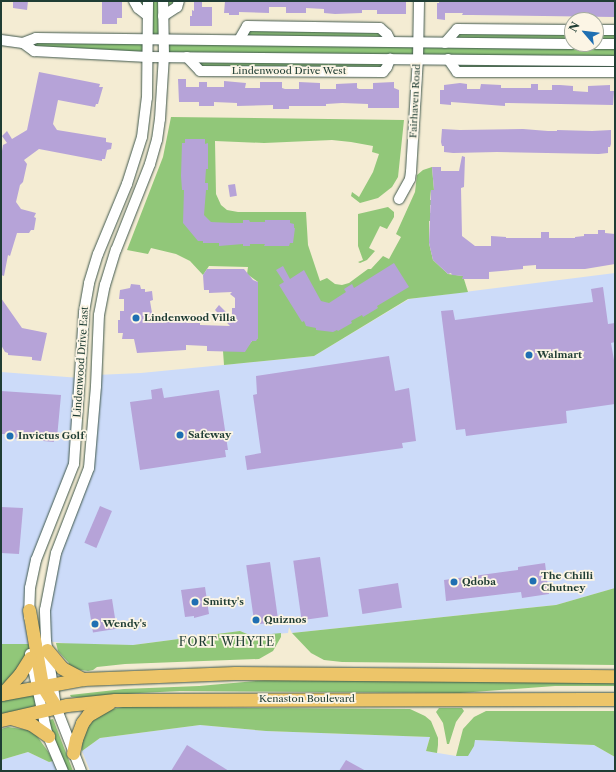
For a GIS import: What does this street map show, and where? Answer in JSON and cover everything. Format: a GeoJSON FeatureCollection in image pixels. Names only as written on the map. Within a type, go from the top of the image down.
{"type":"FeatureCollection","features":[{"type":"Feature","properties":{"kind":"main road"},"geometry":{"type":"LineString","coordinates":[[29,610],[43,685],[56,707]]}},
{"type":"Feature","properties":{"kind":"main road"},"geometry":{"type":"LineString","coordinates":[[47,650],[62,668],[83,679]]}},
{"type":"Feature","properties":{"kind":"main road"},"geometry":{"type":"LineString","coordinates":[[1,694],[20,674],[30,658]]}},
{"type":"Feature","properties":{"kind":"main road"},"geometry":{"type":"LineString","coordinates":[[1,694],[43,685],[83,679],[254,673],[615,676]]}},
{"type":"Feature","properties":{"kind":"main road","name":"Kenaston Boulevard"},"geometry":{"type":"LineString","coordinates":[[6,719],[56,707],[115,700],[615,699]]}},
{"type":"Feature","properties":{"kind":"main road"},"geometry":{"type":"LineString","coordinates":[[73,753],[82,723],[88,715],[115,700]]}},
{"type":"Feature","properties":{"kind":"main road"},"geometry":{"type":"LineString","coordinates":[[6,719],[32,724],[48,736]]}},
{"type":"Feature","properties":{"kind":"street"},"geometry":{"type":"LineString","coordinates":[[134,1],[138,8],[147,15]]}},
{"type":"Feature","properties":{"kind":"street","name":"Lindenwood Drive East"},"geometry":{"type":"LineString","coordinates":[[43,685],[30,658],[30,588],[36,560],[74,464],[86,298],[98,254],[127,184],[142,137],[145,117],[148,57],[148,1]]}},
{"type":"Feature","properties":{"kind":"street","name":"Lindenwood Drive East"},"geometry":{"type":"LineString","coordinates":[[63,771],[48,736],[41,710],[47,650],[45,610],[49,582],[56,553],[88,468],[96,386],[99,315],[105,285],[116,250],[150,164],[155,146],[160,120],[164,56],[163,1]]}},
{"type":"Feature","properties":{"kind":"street"},"geometry":{"type":"LineString","coordinates":[[163,16],[176,7],[179,1]]}},
{"type":"Feature","properties":{"kind":"street","name":"Fairhaven Road"},"geometry":{"type":"LineString","coordinates":[[399,199],[410,179],[418,59],[419,1]]}},
{"type":"Feature","properties":{"kind":"street"},"geometry":{"type":"LineString","coordinates":[[239,40],[247,26],[380,28],[387,34],[391,42]]}},
{"type":"Feature","properties":{"kind":"street"},"geometry":{"type":"LineString","coordinates":[[445,43],[457,29],[564,30]]}},
{"type":"Feature","properties":{"kind":"street"},"geometry":{"type":"LineString","coordinates":[[604,30],[615,30]]}},
{"type":"Feature","properties":{"kind":"street","name":"Lindenwood Drive West"},"geometry":{"type":"LineString","coordinates":[[23,43],[36,38],[564,44]]}},
{"type":"Feature","properties":{"kind":"street","name":"Lindenwood Drive West"},"geometry":{"type":"LineString","coordinates":[[1,40],[23,43],[34,51],[148,57],[615,61]]}},
{"type":"Feature","properties":{"kind":"street"},"geometry":{"type":"LineString","coordinates":[[604,44],[615,44]]}},
{"type":"Feature","properties":{"kind":"street","name":"Lindenwood Drive West"},"geometry":{"type":"LineString","coordinates":[[187,57],[200,71],[383,72],[390,59]]}},
{"type":"Feature","properties":{"kind":"street"},"geometry":{"type":"LineString","coordinates":[[448,60],[457,72],[615,72]]}},
{"type":"Feature","properties":{"kind":"street"},"geometry":{"type":"LineString","coordinates":[[56,707],[81,771]]}},
{"type":"Feature","properties":{"kind":"shaded area"},"geometry":{"type":"Polygon","coordinates":[[[615,273],[615,588],[556,605],[292,633],[289,627],[288,633],[252,636],[240,631],[133,645],[71,644],[46,641],[47,595],[89,468],[96,375],[141,373],[314,356],[409,299],[615,273]]]}},
{"type":"Feature","properties":{"kind":"shaded area"},"geometry":{"type":"Polygon","coordinates":[[[1,372],[80,378],[74,464],[36,560],[29,644],[18,646],[1,644],[1,372]]]}},
{"type":"Feature","properties":{"kind":"shaded area"},"geometry":{"type":"Polygon","coordinates":[[[200,725],[266,731],[430,737],[426,751],[456,756],[474,740],[594,745],[615,757],[615,771],[90,771],[82,751],[100,738],[200,725]]]}},
{"type":"Feature","properties":{"kind":"shaded area"},"geometry":{"type":"Polygon","coordinates":[[[28,752],[49,762],[53,761],[57,771],[1,771],[1,760],[28,752]]]}},
{"type":"Feature","properties":{"kind":"green space"},"geometry":{"type":"Polygon","coordinates":[[[134,1],[179,1],[163,16],[164,39],[238,40],[247,26],[380,28],[391,42],[445,43],[457,29],[564,30],[564,52],[604,52],[604,30],[615,30],[615,72],[457,72],[448,59],[390,59],[387,67],[200,71],[187,57],[164,56],[163,40],[148,39],[147,15],[134,1]]]}},
{"type":"Feature","properties":{"kind":"green space"},"geometry":{"type":"Polygon","coordinates":[[[148,39],[148,57],[34,51],[23,43],[148,39]]]}},
{"type":"Feature","properties":{"kind":"green space"},"geometry":{"type":"Polygon","coordinates":[[[171,117],[404,120],[398,177],[392,187],[378,198],[360,203],[351,196],[352,192],[359,197],[373,172],[379,154],[372,152],[373,146],[332,140],[264,143],[215,141],[216,194],[221,205],[227,210],[238,212],[306,212],[308,245],[320,281],[327,278],[335,284],[342,285],[349,283],[368,269],[371,269],[383,256],[389,259],[401,237],[396,234],[415,192],[417,175],[423,170],[432,167],[434,190],[431,190],[430,200],[433,200],[432,205],[430,205],[430,213],[433,213],[433,221],[429,221],[429,243],[433,260],[448,274],[463,276],[468,292],[408,299],[314,356],[224,365],[223,351],[247,347],[252,341],[258,338],[258,282],[247,274],[248,267],[209,266],[203,275],[190,261],[176,254],[151,248],[148,254],[127,250],[163,157],[171,117]]]}},
{"type":"Feature","properties":{"kind":"green space"},"geometry":{"type":"Polygon","coordinates":[[[388,207],[394,212],[394,217],[387,229],[380,226],[369,248],[375,251],[367,260],[360,263],[358,262],[363,260],[358,246],[358,214],[388,207]]]}},
{"type":"Feature","properties":{"kind":"green space"},"geometry":{"type":"Polygon","coordinates":[[[615,588],[615,665],[342,662],[324,660],[311,653],[292,633],[556,605],[615,588]]]}},
{"type":"Feature","properties":{"kind":"green space"},"geometry":{"type":"Polygon","coordinates":[[[240,631],[252,636],[281,633],[281,637],[273,651],[259,659],[125,664],[97,667],[88,671],[74,669],[67,666],[69,663],[58,651],[56,643],[133,645],[240,631]]]}},
{"type":"Feature","properties":{"kind":"green space"},"geometry":{"type":"Polygon","coordinates":[[[1,644],[29,644],[30,658],[2,693],[36,687],[41,710],[1,720],[1,644]]]}},
{"type":"Feature","properties":{"kind":"green space"},"geometry":{"type":"Polygon","coordinates":[[[277,679],[615,681],[615,686],[555,686],[460,693],[180,691],[83,698],[71,697],[70,695],[124,689],[199,686],[277,679]]]}},
{"type":"Feature","properties":{"kind":"green space"},"geometry":{"type":"Polygon","coordinates":[[[123,707],[410,709],[425,716],[431,721],[438,738],[437,753],[426,751],[430,737],[266,731],[200,725],[100,738],[82,751],[81,738],[85,723],[106,710],[123,707]]]}},
{"type":"Feature","properties":{"kind":"green space"},"geometry":{"type":"Polygon","coordinates":[[[439,708],[462,708],[464,711],[456,722],[449,744],[447,744],[443,723],[436,712],[439,708]]]}},
{"type":"Feature","properties":{"kind":"green space"},"geometry":{"type":"Polygon","coordinates":[[[486,711],[615,711],[615,757],[594,745],[475,740],[474,746],[468,756],[456,756],[463,729],[474,717],[486,711]]]}},
{"type":"Feature","properties":{"kind":"green space"},"geometry":{"type":"Polygon","coordinates":[[[53,719],[73,771],[67,771],[51,734],[49,720],[53,719]]]}},
{"type":"Feature","properties":{"kind":"green space"},"geometry":{"type":"Polygon","coordinates":[[[8,727],[28,730],[37,736],[53,761],[49,762],[28,752],[1,760],[1,729],[8,727]]]}},
{"type":"Feature","properties":{"kind":"building"},"geometry":{"type":"Polygon","coordinates":[[[13,1],[28,1],[27,10],[13,8],[13,1]]]}},
{"type":"Feature","properties":{"kind":"building"},"geometry":{"type":"Polygon","coordinates":[[[102,1],[122,1],[122,18],[117,18],[117,24],[102,24],[102,1]]]}},
{"type":"Feature","properties":{"kind":"building"},"geometry":{"type":"Polygon","coordinates":[[[194,1],[202,1],[202,7],[212,7],[212,26],[190,26],[190,16],[192,16],[192,10],[194,11],[194,1]]]}},
{"type":"Feature","properties":{"kind":"building"},"geometry":{"type":"Polygon","coordinates":[[[225,1],[406,1],[406,14],[377,14],[377,10],[362,10],[362,13],[335,14],[324,13],[324,9],[306,8],[306,13],[286,13],[286,7],[269,7],[269,13],[239,12],[239,15],[229,15],[229,13],[224,13],[225,1]]]}},
{"type":"Feature","properties":{"kind":"building"},"geometry":{"type":"Polygon","coordinates":[[[439,1],[615,1],[615,15],[614,17],[604,17],[604,12],[564,12],[564,16],[462,15],[463,13],[445,13],[445,20],[437,19],[437,3],[439,3],[439,1]]]}},
{"type":"Feature","properties":{"kind":"building"},"geometry":{"type":"Polygon","coordinates":[[[39,72],[100,84],[99,87],[103,87],[98,104],[96,104],[95,107],[58,100],[53,124],[57,130],[106,138],[106,142],[112,143],[111,149],[107,150],[105,159],[102,159],[102,161],[39,149],[24,160],[27,164],[16,202],[21,209],[36,213],[34,217],[36,218],[34,230],[31,230],[29,233],[17,233],[10,256],[8,255],[4,276],[1,275],[1,157],[3,145],[7,143],[2,136],[7,131],[12,139],[27,130],[39,72]]]}},
{"type":"Feature","properties":{"kind":"building"},"geometry":{"type":"Polygon","coordinates":[[[178,79],[186,79],[186,87],[199,87],[199,82],[207,82],[207,87],[224,87],[224,81],[246,83],[245,88],[260,88],[260,82],[282,82],[282,88],[285,89],[299,89],[299,82],[320,83],[320,89],[336,89],[336,84],[357,83],[357,88],[359,89],[373,89],[373,83],[394,82],[394,88],[399,90],[399,108],[368,108],[368,104],[342,103],[326,104],[326,106],[289,106],[289,109],[273,109],[273,105],[237,106],[237,103],[214,102],[214,106],[199,106],[199,102],[179,102],[178,79]]]}},
{"type":"Feature","properties":{"kind":"building"},"geometry":{"type":"Polygon","coordinates":[[[460,83],[467,84],[467,89],[480,89],[481,84],[501,85],[501,88],[531,88],[531,84],[538,84],[538,90],[552,90],[552,85],[560,85],[573,86],[573,91],[588,92],[588,86],[610,85],[610,91],[614,91],[613,105],[505,103],[505,106],[451,102],[451,105],[440,104],[440,90],[444,90],[444,85],[460,83]]]}},
{"type":"Feature","properties":{"kind":"building"},"geometry":{"type":"Polygon","coordinates":[[[442,129],[523,129],[548,131],[611,130],[611,144],[610,147],[608,147],[608,153],[599,154],[497,152],[453,153],[444,152],[444,146],[442,146],[441,142],[442,129]]]}},
{"type":"Feature","properties":{"kind":"building"},"geometry":{"type":"Polygon","coordinates":[[[185,139],[205,139],[205,144],[208,143],[208,169],[206,169],[205,183],[208,183],[208,190],[206,190],[204,215],[211,222],[243,223],[243,220],[249,220],[250,222],[265,222],[265,220],[290,220],[290,223],[294,224],[295,228],[293,243],[290,243],[289,246],[264,246],[265,244],[250,244],[250,246],[243,246],[243,244],[219,246],[219,243],[203,243],[203,241],[198,241],[183,223],[184,190],[182,190],[181,176],[182,143],[185,143],[185,139]]]}},
{"type":"Feature","properties":{"kind":"building"},"geometry":{"type":"Polygon","coordinates":[[[462,156],[465,157],[464,187],[461,188],[462,236],[475,246],[491,246],[491,236],[506,238],[541,238],[541,232],[549,232],[549,238],[575,238],[584,236],[584,234],[598,234],[598,230],[605,230],[605,233],[615,234],[615,264],[585,269],[536,269],[536,265],[523,266],[523,269],[489,272],[489,279],[462,279],[463,276],[452,275],[451,273],[448,274],[433,260],[429,243],[431,190],[434,190],[432,167],[441,167],[441,171],[459,171],[462,156]]]}},
{"type":"Feature","properties":{"kind":"building"},"geometry":{"type":"Polygon","coordinates":[[[235,184],[237,196],[230,197],[228,185],[235,184]]]}},
{"type":"Feature","properties":{"kind":"building"},"geometry":{"type":"Polygon","coordinates":[[[394,263],[409,287],[377,306],[378,308],[363,317],[362,315],[351,321],[352,323],[338,331],[333,332],[316,330],[316,328],[306,326],[304,321],[302,322],[279,285],[284,282],[276,270],[283,266],[290,279],[304,270],[321,301],[329,303],[346,292],[344,289],[352,284],[354,288],[394,263]]]}},
{"type":"Feature","properties":{"kind":"building"},"geometry":{"type":"Polygon","coordinates":[[[207,269],[244,269],[253,280],[258,282],[258,338],[256,341],[252,341],[245,352],[207,351],[207,346],[186,345],[186,350],[137,353],[134,339],[122,339],[123,333],[118,333],[120,311],[124,311],[124,299],[119,299],[120,290],[130,288],[131,284],[140,285],[141,289],[145,289],[145,292],[152,291],[153,300],[150,301],[153,319],[187,321],[187,323],[200,323],[200,325],[230,326],[215,310],[219,305],[232,318],[232,308],[235,308],[235,298],[230,294],[232,292],[209,293],[209,290],[204,290],[203,275],[207,269]]]}},
{"type":"Feature","properties":{"kind":"building","name":"Walmart"},"geometry":{"type":"Polygon","coordinates":[[[603,287],[608,324],[615,323],[615,342],[611,343],[615,366],[615,404],[566,411],[567,423],[466,436],[465,429],[456,430],[441,311],[453,310],[455,320],[593,302],[591,289],[603,287]]]}},
{"type":"Feature","properties":{"kind":"building"},"geometry":{"type":"Polygon","coordinates":[[[1,298],[22,328],[47,333],[41,361],[32,360],[32,357],[8,355],[8,353],[5,352],[1,345],[1,298]]]}},
{"type":"Feature","properties":{"kind":"building"},"geometry":{"type":"Polygon","coordinates":[[[389,356],[395,391],[409,388],[416,441],[402,443],[403,448],[247,470],[245,456],[261,453],[253,395],[257,394],[256,376],[389,356]]]}},
{"type":"Feature","properties":{"kind":"building","name":"Safeway"},"geometry":{"type":"Polygon","coordinates":[[[162,388],[164,398],[219,390],[228,450],[225,450],[226,457],[140,470],[130,402],[152,399],[151,390],[162,388]]]}},
{"type":"Feature","properties":{"kind":"building"},"geometry":{"type":"Polygon","coordinates":[[[1,391],[61,395],[57,438],[53,438],[54,442],[5,438],[5,434],[1,434],[1,391]]]}},
{"type":"Feature","properties":{"kind":"building"},"geometry":{"type":"Polygon","coordinates":[[[100,506],[112,511],[96,548],[84,543],[100,506]]]}},
{"type":"Feature","properties":{"kind":"building"},"geometry":{"type":"Polygon","coordinates":[[[1,507],[23,508],[19,554],[1,553],[1,507]]]}},
{"type":"Feature","properties":{"kind":"building"},"geometry":{"type":"Polygon","coordinates":[[[320,557],[328,616],[302,620],[293,561],[320,557]]]}},
{"type":"Feature","properties":{"kind":"building"},"geometry":{"type":"Polygon","coordinates":[[[270,562],[278,621],[255,625],[246,565],[270,562]]]}},
{"type":"Feature","properties":{"kind":"building"},"geometry":{"type":"Polygon","coordinates":[[[545,563],[549,594],[522,598],[521,592],[446,601],[444,580],[518,570],[518,567],[545,563]]]}},
{"type":"Feature","properties":{"kind":"building"},"geometry":{"type":"Polygon","coordinates":[[[398,583],[402,608],[362,614],[358,589],[398,583]]]}},
{"type":"Feature","properties":{"kind":"building","name":"Smitty's"},"geometry":{"type":"Polygon","coordinates":[[[205,587],[209,614],[194,618],[194,616],[185,617],[181,590],[205,587]]]}},
{"type":"Feature","properties":{"kind":"building"},"geometry":{"type":"Polygon","coordinates":[[[112,599],[117,629],[93,632],[88,603],[112,599]]]}},
{"type":"Feature","properties":{"kind":"building"},"geometry":{"type":"Polygon","coordinates":[[[187,745],[229,771],[171,771],[187,745]]]}},
{"type":"Feature","properties":{"kind":"building"},"geometry":{"type":"Polygon","coordinates":[[[346,760],[366,771],[339,771],[346,760]]]}},
{"type":"Feature","properties":{"kind":"place","name":"Lindenwood Villa"},"geometry":{"type":"Point","coordinates":[136,318]}},
{"type":"Feature","properties":{"kind":"place","name":"Walmart"},"geometry":{"type":"Point","coordinates":[529,355]}},
{"type":"Feature","properties":{"kind":"place","name":"Safeway"},"geometry":{"type":"Point","coordinates":[180,435]}},
{"type":"Feature","properties":{"kind":"place","name":"Invictus Golf"},"geometry":{"type":"Point","coordinates":[10,436]}},
{"type":"Feature","properties":{"kind":"place","name":"The Chilli Chutney"},"geometry":{"type":"Point","coordinates":[533,581]}},
{"type":"Feature","properties":{"kind":"place","name":"Qdoba"},"geometry":{"type":"Point","coordinates":[454,582]}},
{"type":"Feature","properties":{"kind":"place","name":"Smitty's"},"geometry":{"type":"Point","coordinates":[195,602]}},
{"type":"Feature","properties":{"kind":"place","name":"Quiznos"},"geometry":{"type":"Point","coordinates":[256,620]}},
{"type":"Feature","properties":{"kind":"place","name":"Wendy's"},"geometry":{"type":"Point","coordinates":[95,624]}},
{"type":"Feature","properties":{"kind":"district","name":"FORT WHYTE"},"geometry":{"type":"Point","coordinates":[227,642]}}]}
